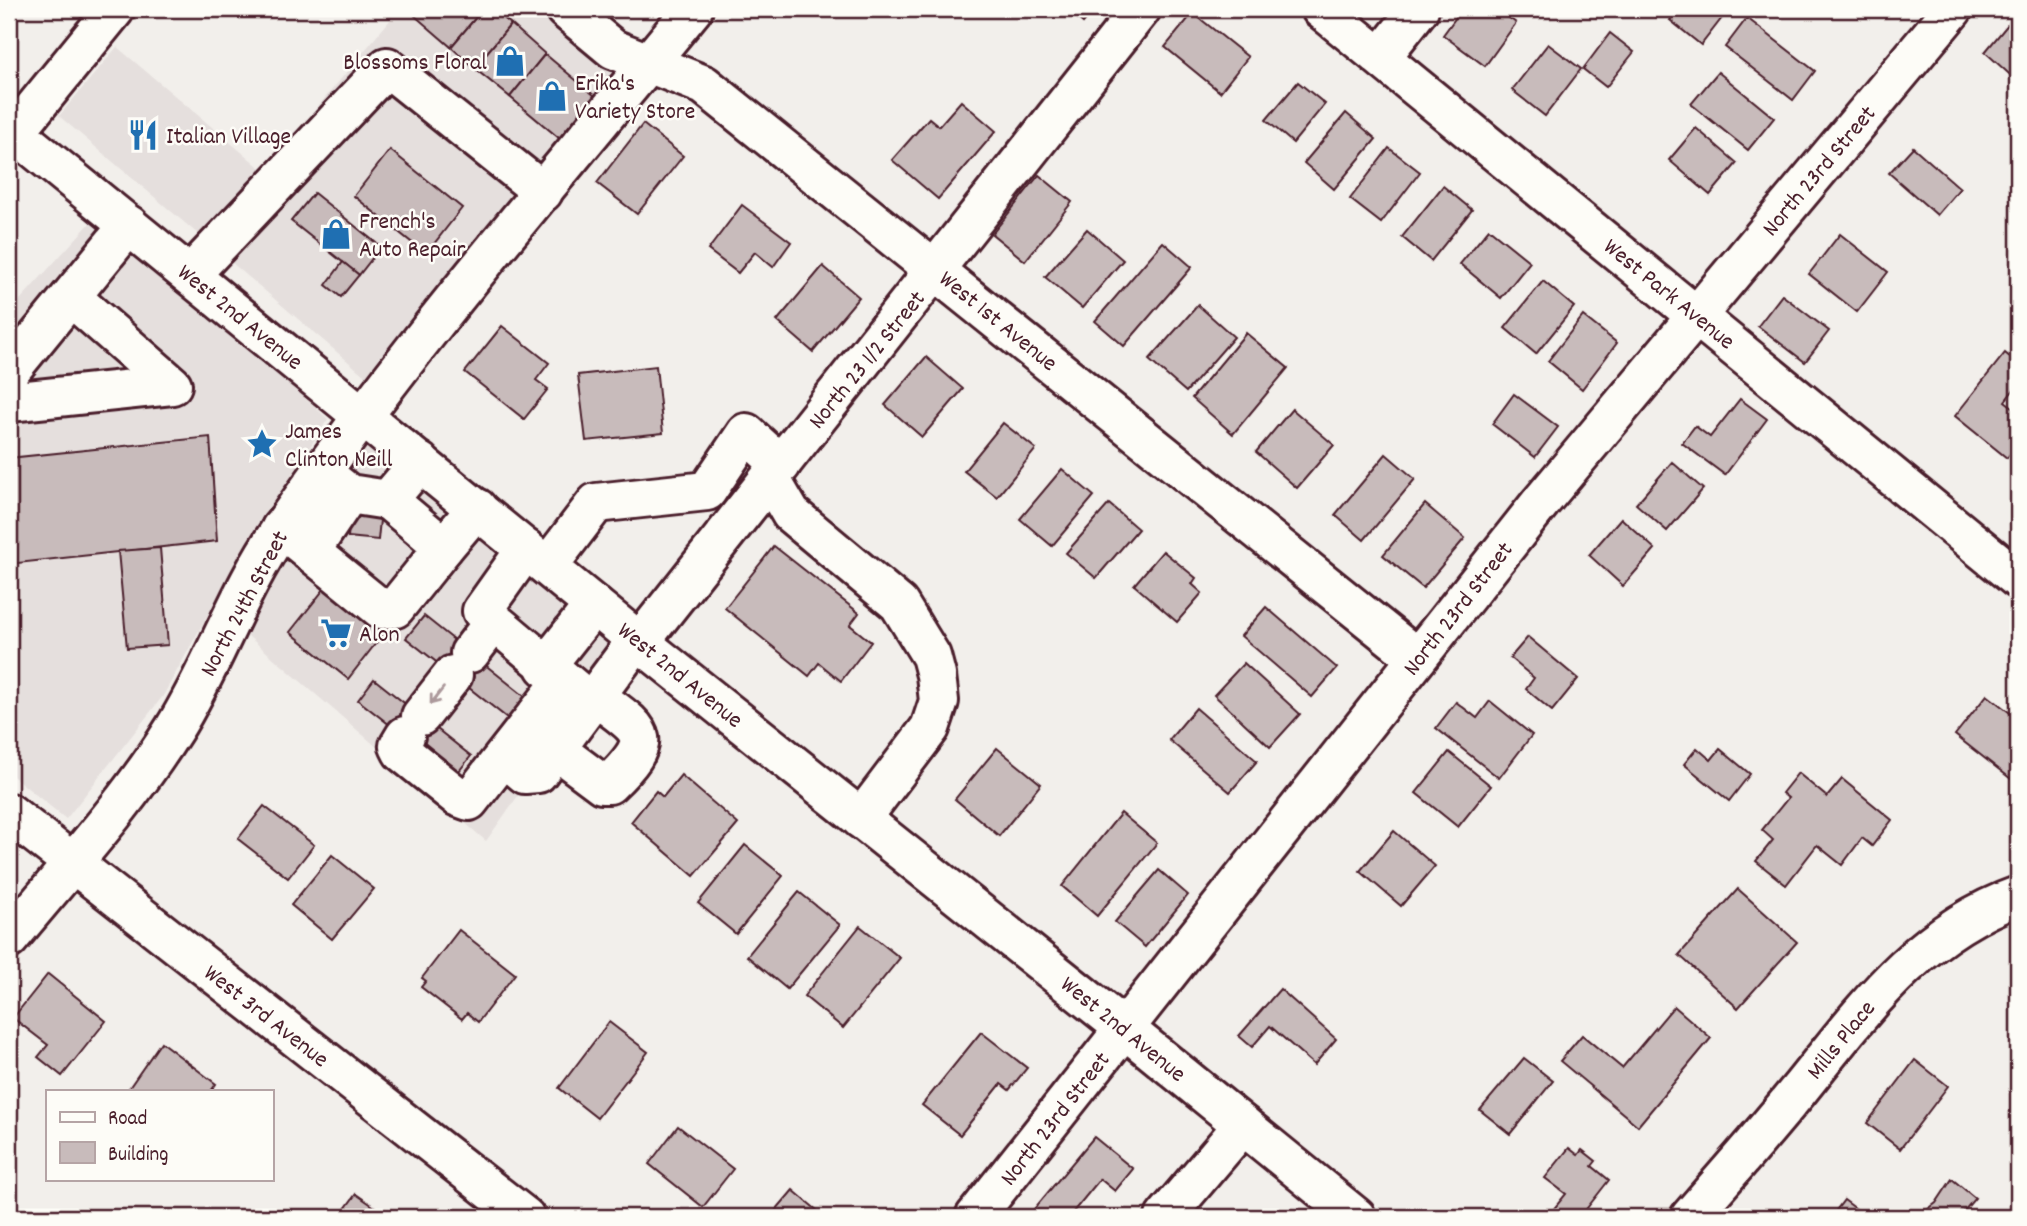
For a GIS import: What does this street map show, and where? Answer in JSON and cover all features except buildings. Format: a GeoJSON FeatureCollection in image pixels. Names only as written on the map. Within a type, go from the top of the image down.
{"type":"FeatureCollection","features":[{"type":"Feature","properties":{"kind":"street"},"geometry":{"type":"LineString","coordinates":[[12,130],[115,9]]}},
{"type":"Feature","properties":{"kind":"street","name":"West 1st Avenue"},"geometry":{"type":"LineString","coordinates":[[565,9],[613,49],[704,85],[1417,658]]}},
{"type":"Feature","properties":{"kind":"street","name":"North 24th Street"},"geometry":{"type":"LineString","coordinates":[[9,939],[146,770],[174,729],[206,672],[263,554],[281,528],[335,483],[361,414],[693,9]]}},
{"type":"Feature","properties":{"kind":"street","name":"North 23 1/2 Street"},"geometry":{"type":"LineString","coordinates":[[573,686],[638,641],[937,270],[1141,9]]}},
{"type":"Feature","properties":{"kind":"street","name":"West Park Avenue"},"geometry":{"type":"LineString","coordinates":[[1321,9],[2018,579]]}},
{"type":"Feature","properties":{"kind":"street"},"geometry":{"type":"LineString","coordinates":[[1381,57],[1419,9]]}},
{"type":"Feature","properties":{"kind":"street","name":"North 23rd Street"},"geometry":{"type":"LineString","coordinates":[[975,1217],[1541,502],[1953,9]]}},
{"type":"Feature","properties":{"kind":"street"},"geometry":{"type":"LineString","coordinates":[[190,275],[387,67],[544,192]]}},
{"type":"Feature","properties":{"kind":"street","name":"West 2nd Avenue"},"geometry":{"type":"LineString","coordinates":[[12,130],[638,641],[1356,1217]]}},
{"type":"Feature","properties":{"kind":"street"},"geometry":{"type":"LineString","coordinates":[[9,372],[129,225]]}},
{"type":"Feature","properties":{"kind":"street"},"geometry":{"type":"LineString","coordinates":[[9,402],[173,385],[71,297]]}},
{"type":"Feature","properties":{"kind":"street"},"geometry":{"type":"LineString","coordinates":[[555,749],[602,783],[609,784],[640,748],[641,736],[635,726],[573,686],[493,623],[482,611],[484,605],[596,503],[707,491],[746,433],[776,472],[791,514],[899,604],[911,620],[934,666],[939,701],[930,728],[861,819]]}},
{"type":"Feature","properties":{"kind":"street"},"geometry":{"type":"LineString","coordinates":[[388,500],[419,462]]}},
{"type":"Feature","properties":{"kind":"street"},"geometry":{"type":"LineString","coordinates":[[310,552],[335,483],[388,500],[444,547]]}},
{"type":"Feature","properties":{"kind":"street"},"geometry":{"type":"LineString","coordinates":[[281,528],[387,611],[395,608],[477,508]]}},
{"type":"Feature","properties":{"kind":"street"},"geometry":{"type":"LineString","coordinates":[[505,757],[532,776],[538,773],[555,749],[594,605]]}},
{"type":"Feature","properties":{"kind":"street"},"geometry":{"type":"LineString","coordinates":[[493,623],[408,733],[458,797],[469,801],[505,757],[573,686]]}},
{"type":"Feature","properties":{"kind":"street","name":"West 3rd Avenue"},"geometry":{"type":"LineString","coordinates":[[9,813],[515,1214]]}},
{"type":"Feature","properties":{"kind":"street","name":"Mills Place"},"geometry":{"type":"LineString","coordinates":[[1690,1217],[1885,984],[1945,932],[1993,906],[2018,897]]}},
{"type":"Feature","properties":{"kind":"street"},"geometry":{"type":"LineString","coordinates":[[1183,1211],[1243,1125]]}},
{"type":"Feature","properties":{"kind":"shaded area"},"geometry":{"type":"Polygon","coordinates":[[[380,9],[534,9],[622,83],[371,381],[59,116],[117,47],[264,171],[391,19],[380,9]]]}},
{"type":"Feature","properties":{"kind":"shaded area"},"geometry":{"type":"Polygon","coordinates":[[[92,221],[228,328],[328,419],[245,547],[163,696],[66,819],[9,773],[9,312],[92,221]]]}},
{"type":"Feature","properties":{"kind":"shaded area"},"geometry":{"type":"Polygon","coordinates":[[[360,443],[619,653],[486,841],[241,630],[360,443]]]}},
{"type":"Feature","properties":{"kind":"place","name":"Blossoms Floral"},"geometry":{"type":"Point","coordinates":[510,61]}},
{"type":"Feature","properties":{"kind":"place","name":"Erika's Variety Store"},"geometry":{"type":"Point","coordinates":[552,96]}},
{"type":"Feature","properties":{"kind":"place","name":"Italian Village"},"geometry":{"type":"Point","coordinates":[143,135]}},
{"type":"Feature","properties":{"kind":"place","name":"French's Auto Repair"},"geometry":{"type":"Point","coordinates":[336,234]}},
{"type":"Feature","properties":{"kind":"place","name":"James Clinton Neill"},"geometry":{"type":"Point","coordinates":[262,444]}},
{"type":"Feature","properties":{"kind":"place","name":"Alon"},"geometry":{"type":"Point","coordinates":[336,633]}}]}
